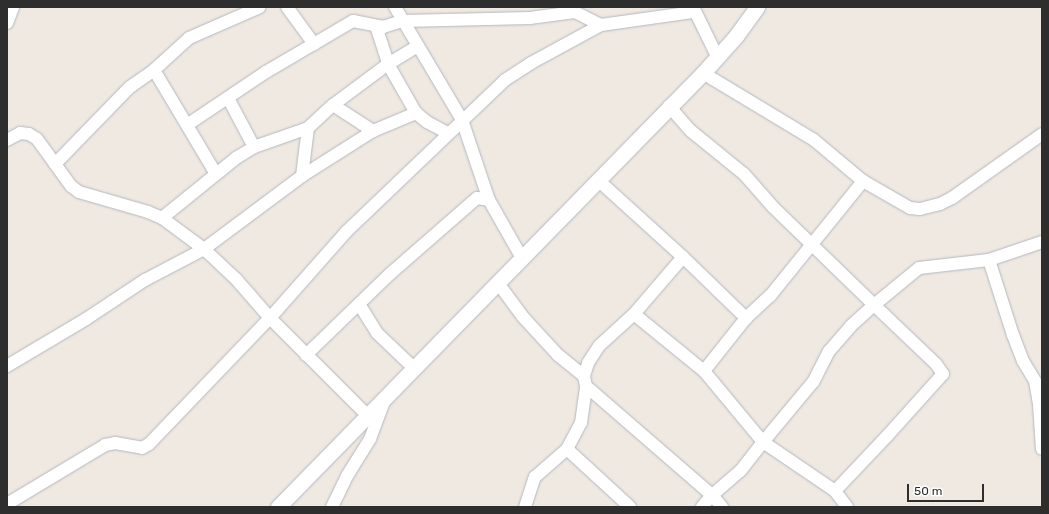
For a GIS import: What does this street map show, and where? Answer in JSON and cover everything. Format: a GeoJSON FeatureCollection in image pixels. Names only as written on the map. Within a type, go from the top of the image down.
{"type":"FeatureCollection","features":[{"type":"Feature","properties":{"kind":"street"},"geometry":{"type":"LineString","coordinates":[[7,11],[13,7]]}},
{"type":"Feature","properties":{"kind":"street"},"geometry":{"type":"LineString","coordinates":[[7,23],[13,7]]}},
{"type":"Feature","properties":{"kind":"street"},"geometry":{"type":"LineString","coordinates":[[55,164],[130,87],[154,70],[189,38],[260,7]]}},
{"type":"Feature","properties":{"kind":"street"},"geometry":{"type":"LineString","coordinates":[[287,7],[314,44]]}},
{"type":"Feature","properties":{"kind":"street"},"geometry":{"type":"LineString","coordinates":[[394,7],[462,120],[489,200],[522,258]]}},
{"type":"Feature","properties":{"kind":"street"},"geometry":{"type":"LineString","coordinates":[[278,507],[415,369],[669,106],[703,73],[736,36],[757,7]]}},
{"type":"Feature","properties":{"kind":"street"},"geometry":{"type":"LineString","coordinates":[[7,504],[105,446],[115,443],[144,448],[270,318],[346,232],[505,80],[531,63],[601,24],[694,9],[717,56]]}},
{"type":"Feature","properties":{"kind":"street"},"geometry":{"type":"LineString","coordinates":[[187,125],[266,72],[353,21],[383,27],[403,21],[530,18],[575,12],[601,24]]}},
{"type":"Feature","properties":{"kind":"street"},"geometry":{"type":"LineString","coordinates":[[376,26],[388,64],[416,113],[427,122],[448,133]]}},
{"type":"Feature","properties":{"kind":"street"},"geometry":{"type":"LineString","coordinates":[[162,218],[236,158],[254,147],[308,128],[333,105],[388,64],[418,46]]}},
{"type":"Feature","properties":{"kind":"street"},"geometry":{"type":"LineString","coordinates":[[154,70],[216,174]]}},
{"type":"Feature","properties":{"kind":"street"},"geometry":{"type":"LineString","coordinates":[[703,73],[814,140],[862,182],[910,208],[920,209],[940,204],[1042,134]]}},
{"type":"Feature","properties":{"kind":"street"},"geometry":{"type":"LineString","coordinates":[[228,98],[254,147]]}},
{"type":"Feature","properties":{"kind":"street"},"geometry":{"type":"LineString","coordinates":[[333,105],[374,131]]}},
{"type":"Feature","properties":{"kind":"street"},"geometry":{"type":"LineString","coordinates":[[669,106],[691,131],[744,174],[773,207],[936,364],[943,374],[888,435],[834,491]]}},
{"type":"Feature","properties":{"kind":"street"},"geometry":{"type":"LineString","coordinates":[[7,366],[86,319],[145,280],[204,249],[302,176],[374,131],[416,113]]}},
{"type":"Feature","properties":{"kind":"street"},"geometry":{"type":"LineString","coordinates":[[302,176],[308,128]]}},
{"type":"Feature","properties":{"kind":"street"},"geometry":{"type":"LineString","coordinates":[[7,140],[20,133],[29,134],[37,139],[71,186],[78,192],[148,212],[162,218],[204,249],[236,279],[270,318],[368,416]]}},
{"type":"Feature","properties":{"kind":"street"},"geometry":{"type":"LineString","coordinates":[[598,180],[683,257],[746,318]]}},
{"type":"Feature","properties":{"kind":"street"},"geometry":{"type":"LineString","coordinates":[[704,371],[746,318],[770,296],[811,243],[862,182]]}},
{"type":"Feature","properties":{"kind":"street"},"geometry":{"type":"LineString","coordinates":[[306,355],[391,273],[477,198],[489,200]]}},
{"type":"Feature","properties":{"kind":"street"},"geometry":{"type":"LineString","coordinates":[[702,507],[740,471],[813,382],[829,351],[851,326],[874,304],[919,268],[990,260],[1042,242]]}},
{"type":"Feature","properties":{"kind":"street"},"geometry":{"type":"LineString","coordinates":[[525,507],[535,477],[567,449],[581,423],[588,363],[598,346],[634,314],[683,257]]}},
{"type":"Feature","properties":{"kind":"street"},"geometry":{"type":"LineString","coordinates":[[990,260],[1013,335],[1023,361],[1035,381],[1039,404],[1042,449]]}},
{"type":"Feature","properties":{"kind":"street"},"geometry":{"type":"LineString","coordinates":[[498,283],[523,317],[558,355],[712,496],[722,507]]}},
{"type":"Feature","properties":{"kind":"street"},"geometry":{"type":"LineString","coordinates":[[359,304],[377,333],[415,369]]}},
{"type":"Feature","properties":{"kind":"street"},"geometry":{"type":"LineString","coordinates":[[634,314],[704,371],[763,442],[834,491],[847,507]]}},
{"type":"Feature","properties":{"kind":"street"},"geometry":{"type":"LineString","coordinates":[[332,507],[370,439],[385,399]]}},
{"type":"Feature","properties":{"kind":"street"},"geometry":{"type":"LineString","coordinates":[[567,449],[630,507]]}}]}
